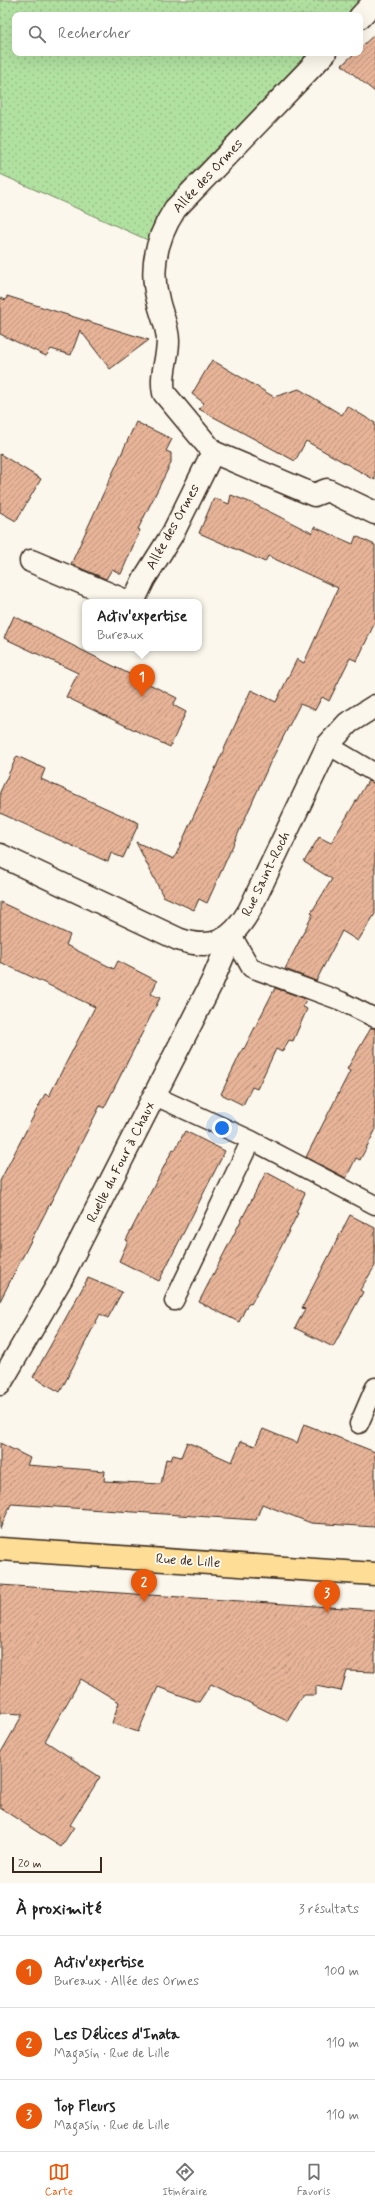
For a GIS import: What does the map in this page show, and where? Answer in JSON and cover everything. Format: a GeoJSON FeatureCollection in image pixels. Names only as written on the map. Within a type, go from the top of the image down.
{"type":"FeatureCollection","features":[{"type":"Feature","properties":{"kind":"main road","name":"Rue de Lille"},"geometry":{"type":"LineString","coordinates":[[0,1549],[375,1574]]}},
{"type":"Feature","properties":{"kind":"street"},"geometry":{"type":"LineString","coordinates":[[363,14],[375,1]]}},
{"type":"Feature","properties":{"kind":"street","name":"Allée des Ormes"},"geometry":{"type":"LineString","coordinates":[[322,56],[175,209],[163,229],[157,246],[154,282],[168,343],[162,382],[164,393],[213,452],[314,495],[327,490],[375,513]]}},
{"type":"Feature","properties":{"kind":"street","name":"Allée des Ormes"},"geometry":{"type":"LineString","coordinates":[[134,599],[147,573],[173,533],[213,452]]}},
{"type":"Feature","properties":{"kind":"street"},"geometry":{"type":"LineString","coordinates":[[31,561],[121,599]]}},
{"type":"Feature","properties":{"kind":"street","name":"Rue Saint-Roch"},"geometry":{"type":"LineString","coordinates":[[0,855],[191,944],[207,945],[220,942],[232,935],[249,911],[328,745],[348,723],[375,706]]}},
{"type":"Feature","properties":{"kind":"street","name":"Ruelle du Four à Chaux"},"geometry":{"type":"LineString","coordinates":[[0,1384],[45,1308],[155,1096],[212,982],[232,935]]}},
{"type":"Feature","properties":{"kind":"lane"},"geometry":{"type":"LineString","coordinates":[[328,745],[375,773]]}},
{"type":"Feature","properties":{"kind":"lane"},"geometry":{"type":"LineString","coordinates":[[232,935],[252,968],[341,1001],[375,1018]]}},
{"type":"Feature","properties":{"kind":"lane"},"geometry":{"type":"LineString","coordinates":[[155,1096],[251,1140],[375,1205]]}},
{"type":"Feature","properties":{"kind":"lane"},"geometry":{"type":"LineString","coordinates":[[174,1301],[251,1140]]}},
{"type":"Feature","properties":{"kind":"lane"},"geometry":{"type":"LineString","coordinates":[[359,1424],[375,1387]]}},
{"type":"Feature","properties":{"kind":"green space"},"geometry":{"type":"Polygon","coordinates":[[[0,0],[361,0],[350,12],[12,12],[12,56],[308,56],[150,241],[0,174],[0,0]]]}},
{"type":"Feature","properties":{"kind":"building"},"geometry":{"type":"Polygon","coordinates":[[[375,34],[375,92],[342,65],[352,56],[363,56],[363,45],[375,34]]]}},
{"type":"Feature","properties":{"kind":"building"},"geometry":{"type":"Polygon","coordinates":[[[7,296],[149,340],[110,369],[80,330],[71,355],[51,349],[46,356],[0,334],[0,298],[6,300],[7,296]]]}},
{"type":"Feature","properties":{"kind":"building"},"geometry":{"type":"Polygon","coordinates":[[[212,360],[274,397],[299,389],[342,415],[347,406],[375,423],[375,480],[306,441],[295,461],[199,409],[204,403],[192,394],[212,360]]]}},
{"type":"Feature","properties":{"kind":"building"},"geometry":{"type":"Polygon","coordinates":[[[136,422],[172,439],[166,451],[171,453],[171,463],[138,529],[140,530],[121,574],[112,569],[106,579],[71,564],[136,422]]]}},
{"type":"Feature","properties":{"kind":"building"},"geometry":{"type":"Polygon","coordinates":[[[0,454],[41,479],[16,521],[0,512],[0,454]]]}},
{"type":"Feature","properties":{"kind":"building"},"geometry":{"type":"Polygon","coordinates":[[[231,495],[252,503],[312,533],[314,527],[353,544],[356,536],[375,545],[375,622],[357,661],[350,658],[329,701],[322,697],[315,710],[300,704],[269,765],[207,903],[199,899],[194,910],[163,896],[136,842],[174,859],[251,690],[276,702],[297,659],[304,663],[338,588],[268,556],[265,562],[199,533],[214,498],[229,504],[231,495]]]}},
{"type":"Feature","properties":{"kind":"building"},"geometry":{"type":"Polygon","coordinates":[[[14,616],[177,698],[173,705],[186,712],[170,747],[66,697],[78,673],[4,638],[14,616]]]}},
{"type":"Feature","properties":{"kind":"building"},"geometry":{"type":"Polygon","coordinates":[[[17,756],[45,769],[41,779],[139,823],[123,858],[111,853],[108,862],[0,813],[0,792],[17,756]]]}},
{"type":"Feature","properties":{"kind":"building"},"geometry":{"type":"Polygon","coordinates":[[[368,781],[375,783],[375,914],[358,941],[342,931],[316,981],[285,969],[313,914],[311,913],[332,879],[304,862],[319,837],[331,843],[368,781]]]}},
{"type":"Feature","properties":{"kind":"building"},"geometry":{"type":"Polygon","coordinates":[[[0,902],[70,935],[66,945],[114,969],[118,961],[157,981],[151,994],[160,998],[104,1108],[100,1106],[0,1301],[0,1181],[45,1094],[49,1096],[95,1007],[0,962],[0,902]]]}},
{"type":"Feature","properties":{"kind":"building"},"geometry":{"type":"Polygon","coordinates":[[[275,988],[306,999],[303,1007],[307,1009],[293,1041],[289,1040],[282,1052],[276,1049],[257,1089],[252,1087],[243,1105],[221,1094],[243,1048],[244,1049],[275,988]]]}},
{"type":"Feature","properties":{"kind":"building"},"geometry":{"type":"Polygon","coordinates":[[[371,1028],[375,1028],[375,1131],[360,1160],[356,1158],[346,1178],[306,1157],[350,1071],[347,1069],[371,1028]]]}},
{"type":"Feature","properties":{"kind":"building"},"geometry":{"type":"Polygon","coordinates":[[[185,1131],[225,1151],[159,1281],[119,1261],[128,1241],[126,1240],[173,1149],[175,1150],[185,1131]]]}},
{"type":"Feature","properties":{"kind":"building"},"geometry":{"type":"Polygon","coordinates":[[[266,1172],[305,1193],[296,1212],[298,1213],[272,1265],[251,1304],[248,1303],[239,1322],[199,1302],[266,1172]]]}},
{"type":"Feature","properties":{"kind":"building"},"geometry":{"type":"Polygon","coordinates":[[[350,1215],[375,1228],[375,1266],[360,1290],[363,1292],[333,1347],[295,1328],[305,1309],[302,1308],[350,1215]]]}},
{"type":"Feature","properties":{"kind":"building"},"geometry":{"type":"Polygon","coordinates":[[[88,1278],[122,1292],[108,1318],[100,1314],[60,1392],[33,1377],[88,1278]]]}},
{"type":"Feature","properties":{"kind":"building"},"geometry":{"type":"Polygon","coordinates":[[[304,1424],[375,1452],[375,1527],[311,1523],[262,1504],[256,1520],[11,1504],[0,1529],[0,1443],[30,1458],[27,1465],[105,1471],[104,1481],[161,1484],[166,1459],[171,1460],[173,1455],[181,1457],[187,1442],[232,1462],[241,1441],[255,1446],[263,1429],[297,1443],[304,1424]]]}},
{"type":"Feature","properties":{"kind":"building"},"geometry":{"type":"Polygon","coordinates":[[[0,1585],[375,1610],[375,1672],[347,1671],[341,1691],[316,1686],[316,1695],[302,1695],[287,1721],[211,1684],[199,1702],[158,1687],[138,1732],[112,1723],[119,1702],[81,1679],[45,1741],[100,1777],[70,1825],[74,1827],[61,1847],[0,1808],[0,1754],[23,1714],[0,1713],[0,1585]]]}},
{"type":"Feature","properties":{"kind":"place","name":"Activ'expertise"},"geometry":{"type":"Point","coordinates":[142,697]}},
{"type":"Feature","properties":{"kind":"place","name":"Les Délices d'Inata"},"geometry":{"type":"Point","coordinates":[144,1602]}},
{"type":"Feature","properties":{"kind":"place","name":"Top Fleurs"},"geometry":{"type":"Point","coordinates":[327,1613]}}]}
